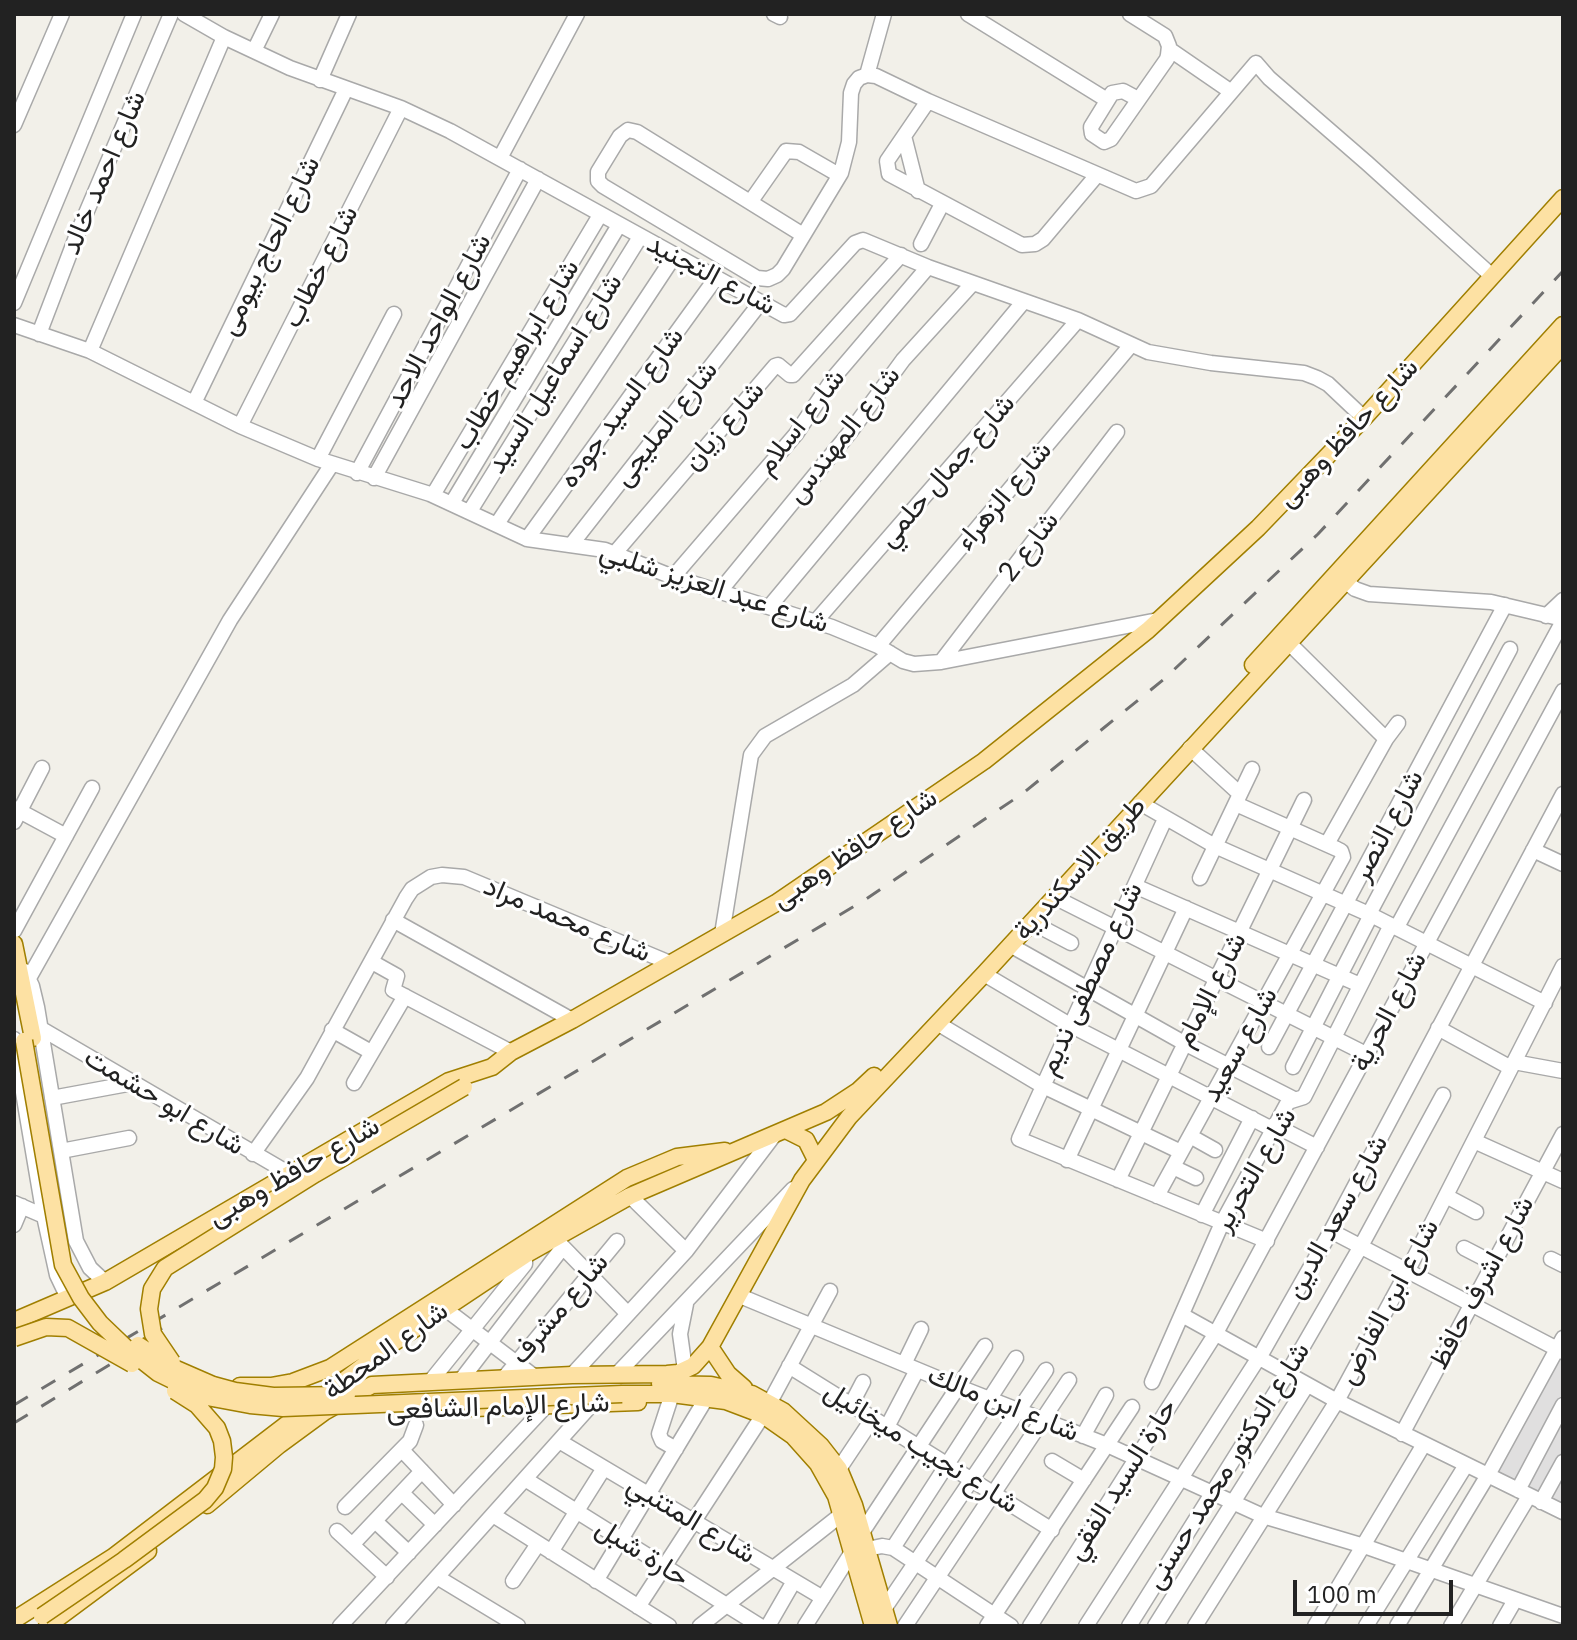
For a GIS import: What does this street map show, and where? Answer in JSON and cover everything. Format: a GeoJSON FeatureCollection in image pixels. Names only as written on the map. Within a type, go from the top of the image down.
{"type":"FeatureCollection","features":[{"type":"Feature","properties":{"kind":"main road","name":"شارع حافظ وهبى"},"geometry":{"type":"LineString","coordinates":[[14,1321],[105,1282],[449,1081],[492,1067],[511,1052],[776,903],[946,789],[1072,692],[1158,620],[1258,528],[1364,418],[1563,198]]}},
{"type":"Feature","properties":{"kind":"main road","name":"طريق الاسكندرية"},"geometry":{"type":"LineString","coordinates":[[685,1370],[693,1366],[710,1347],[802,1180],[849,1117],[1289,643],[1341,578],[1563,325]]}},
{"type":"Feature","properties":{"kind":"main road","name":"طريق الاسكندرية"},"geometry":{"type":"LineString","coordinates":[[780,1132],[835,1107],[872,1078],[1563,345]]}},
{"type":"Feature","properties":{"kind":"main road"},"geometry":{"type":"LineString","coordinates":[[16,952],[23,1040],[63,1265],[81,1298],[100,1323],[158,1373],[207,1397],[283,1408],[621,1384],[685,1370]]}},
{"type":"Feature","properties":{"kind":"main road"},"geometry":{"type":"LineString","coordinates":[[22,982],[23,1040],[77,1273],[102,1310],[125,1335],[146,1351],[213,1385],[251,1394],[296,1396],[621,1384]]}},
{"type":"Feature","properties":{"kind":"main road"},"geometry":{"type":"LineString","coordinates":[[185,1373],[166,1356],[150,1322],[152,1289],[165,1268],[492,1067]]}},
{"type":"Feature","properties":{"kind":"main road"},"geometry":{"type":"LineString","coordinates":[[780,1132],[806,1140],[816,1160]]}},
{"type":"Feature","properties":{"kind":"main road","name":"شارع المحطة"},"geometry":{"type":"LineString","coordinates":[[14,1620],[113,1557],[361,1368],[525,1255],[558,1242],[630,1196],[780,1132]]}},
{"type":"Feature","properties":{"kind":"main road"},"geometry":{"type":"LineString","coordinates":[[213,1385],[271,1386],[321,1372],[627,1178],[677,1157],[718,1150],[735,1151]]}},
{"type":"Feature","properties":{"kind":"main road"},"geometry":{"type":"LineString","coordinates":[[14,1338],[54,1327],[75,1331],[92,1340],[197,1405],[217,1428],[224,1457],[219,1480],[205,1500],[45,1621],[24,1626]]}},
{"type":"Feature","properties":{"kind":"main road"},"geometry":{"type":"LineString","coordinates":[[710,1347],[728,1374],[752,1394]]}},
{"type":"Feature","properties":{"kind":"main road"},"geometry":{"type":"LineString","coordinates":[[361,1368],[364,1378],[372,1385],[572,1375],[621,1384]]}},
{"type":"Feature","properties":{"kind":"main road","name":"شارع الإمام الشافعى"},"geometry":{"type":"LineString","coordinates":[[621,1384],[766,1409],[809,1433],[839,1469],[863,1531],[860,1550],[873,1626]]}},
{"type":"Feature","properties":{"kind":"main road","name":"شارع الإمام الشافعى"},"geometry":{"type":"LineString","coordinates":[[621,1384],[711,1385],[752,1394],[806,1449],[828,1480],[887,1618]]}},
{"type":"Feature","properties":{"kind":"main road","name":"شارع المحطة"},"geometry":{"type":"LineString","coordinates":[[45,1621],[132,1564],[324,1412],[372,1385]]}},
{"type":"Feature","properties":{"kind":"main road","name":"شارع الإمام الشافعى"},"geometry":{"type":"LineString","coordinates":[[324,1412],[592,1404],[647,1401],[672,1394]]}},
{"type":"Feature","properties":{"kind":"street"},"geometry":{"type":"LineString","coordinates":[[14,125],[18,102],[62,14]]}},
{"type":"Feature","properties":{"kind":"street"},"geometry":{"type":"LineString","coordinates":[[14,303],[134,14]]}},
{"type":"Feature","properties":{"kind":"street","name":"شارع احمد خالد"},"geometry":{"type":"LineString","coordinates":[[39,334],[78,232],[171,14]]}},
{"type":"Feature","properties":{"kind":"street","name":"شارع التجنيد"},"geometry":{"type":"LineString","coordinates":[[184,14],[200,18],[224,37],[320,80],[401,108],[500,158],[782,314],[790,314],[861,240],[1078,320],[1131,345],[1170,356],[1304,373],[1328,384],[1364,418]]}},
{"type":"Feature","properties":{"kind":"street"},"geometry":{"type":"LineString","coordinates":[[254,51],[272,14]]}},
{"type":"Feature","properties":{"kind":"street"},"geometry":{"type":"LineString","coordinates":[[320,80],[349,14]]}},
{"type":"Feature","properties":{"kind":"street"},"geometry":{"type":"LineString","coordinates":[[500,158],[577,14]]}},
{"type":"Feature","properties":{"kind":"street"},"geometry":{"type":"LineString","coordinates":[[803,235],[633,130],[620,136],[597,177],[603,186],[757,278],[768,279],[781,272],[839,175],[849,142],[854,84],[867,75],[884,14]]}},
{"type":"Feature","properties":{"kind":"street"},"geometry":{"type":"LineString","coordinates":[[968,14],[1107,100]]}},
{"type":"Feature","properties":{"kind":"street"},"geometry":{"type":"LineString","coordinates":[[1130,14],[1165,36],[1169,49],[1167,59],[1111,139],[1107,142],[1094,135],[1091,127],[1112,93],[1119,91],[1138,99]]}},
{"type":"Feature","properties":{"kind":"street"},"geometry":{"type":"LineString","coordinates":[[90,351],[224,37]]}},
{"type":"Feature","properties":{"kind":"street"},"geometry":{"type":"LineString","coordinates":[[1169,49],[1230,91]]}},
{"type":"Feature","properties":{"kind":"street"},"geometry":{"type":"LineString","coordinates":[[867,75],[876,76],[1136,191],[1151,186],[1256,63],[1269,78],[1492,276]]}},
{"type":"Feature","properties":{"kind":"street","name":"شارع الحاج بيومى"},"geometry":{"type":"LineString","coordinates":[[194,403],[346,89]]}},
{"type":"Feature","properties":{"kind":"street"},"geometry":{"type":"LineString","coordinates":[[928,101],[887,161],[887,171],[891,177],[1022,245],[1043,239],[1097,175]]}},
{"type":"Feature","properties":{"kind":"street","name":"شارع خطاب"},"geometry":{"type":"LineString","coordinates":[[240,426],[401,108]]}},
{"type":"Feature","properties":{"kind":"street"},"geometry":{"type":"LineString","coordinates":[[904,136],[918,191]]}},
{"type":"Feature","properties":{"kind":"street"},"geometry":{"type":"LineString","coordinates":[[751,201],[786,151],[799,152],[839,175]]}},
{"type":"Feature","properties":{"kind":"street","name":"شارع الواحد الاحد"},"geometry":{"type":"LineString","coordinates":[[357,473],[520,169]]}},
{"type":"Feature","properties":{"kind":"street"},"geometry":{"type":"LineString","coordinates":[[374,478],[538,179]]}},
{"type":"Feature","properties":{"kind":"street"},"geometry":{"type":"LineString","coordinates":[[921,244],[942,204]]}},
{"type":"Feature","properties":{"kind":"street","name":"شارع ابراهيم خطاب"},"geometry":{"type":"LineString","coordinates":[[433,495],[600,215]]}},
{"type":"Feature","properties":{"kind":"street"},"geometry":{"type":"LineString","coordinates":[[452,503],[619,225]]}},
{"type":"Feature","properties":{"kind":"street","name":"شارع اسماعيل السيد"},"geometry":{"type":"LineString","coordinates":[[470,511],[640,237]]}},
{"type":"Feature","properties":{"kind":"street"},"geometry":{"type":"LineString","coordinates":[[497,524],[675,255]]}},
{"type":"Feature","properties":{"kind":"street","name":"شارع زيان"},"geometry":{"type":"LineString","coordinates":[[615,553],[775,366],[793,376],[901,255]]}},
{"type":"Feature","properties":{"kind":"street","name":"شارع اسلام"},"geometry":{"type":"LineString","coordinates":[[673,577],[796,434],[845,364],[928,267]]}},
{"type":"Feature","properties":{"kind":"street","name":"شارع السيد جوده"},"geometry":{"type":"LineString","coordinates":[[527,539],[716,278]]}},
{"type":"Feature","properties":{"kind":"street","name":"شارع المهندس"},"geometry":{"type":"LineString","coordinates":[[720,591],[851,431],[903,360],[973,283]]}},
{"type":"Feature","properties":{"kind":"street"},"geometry":{"type":"LineString","coordinates":[[770,606],[1024,301]]}},
{"type":"Feature","properties":{"kind":"street","name":"شارع المليجى"},"geometry":{"type":"LineString","coordinates":[[571,545],[761,302]]}},
{"type":"Feature","properties":{"kind":"street"},"geometry":{"type":"LineString","coordinates":[[22,982],[230,620],[325,462],[394,314]]}},
{"type":"Feature","properties":{"kind":"street","name":"شارع جمال حلمي"},"geometry":{"type":"LineString","coordinates":[[816,621],[1078,320]]}},
{"type":"Feature","properties":{"kind":"street","name":"شارع عبد العزيز شلبي"},"geometry":{"type":"LineString","coordinates":[[14,325],[90,351],[240,426],[325,462],[433,495],[527,539],[615,553],[673,577],[816,621],[914,664],[941,662],[1158,620]]}},
{"type":"Feature","properties":{"kind":"street","name":"شارع الزهراء"},"geometry":{"type":"LineString","coordinates":[[722,934],[751,755],[765,736],[853,685],[1131,345]]}},
{"type":"Feature","properties":{"kind":"street","name":"شارع 2"},"geometry":{"type":"LineString","coordinates":[[941,662],[1117,432]]}},
{"type":"Feature","properties":{"kind":"street"},"geometry":{"type":"LineString","coordinates":[[1341,578],[1369,594],[1505,605],[1563,620]]}},
{"type":"Feature","properties":{"kind":"street"},"geometry":{"type":"LineString","coordinates":[[1546,616],[1563,600]]}},
{"type":"Feature","properties":{"kind":"street","name":"شارع النصر"},"geometry":{"type":"LineString","coordinates":[[1269,1047],[1505,605]]}},
{"type":"Feature","properties":{"kind":"street","name":"شارع التحرير"},"geometry":{"type":"LineString","coordinates":[[1152,1382],[1222,1223],[1273,1127],[1288,1102],[1304,1097],[1360,985],[1563,620]]}},
{"type":"Feature","properties":{"kind":"street"},"geometry":{"type":"LineString","coordinates":[[1289,643],[1386,739]]}},
{"type":"Feature","properties":{"kind":"street"},"geometry":{"type":"LineString","coordinates":[[1293,1067],[1510,649]]}},
{"type":"Feature","properties":{"kind":"street","name":"شارع الحرية"},"geometry":{"type":"LineString","coordinates":[[1216,1333],[1563,691]]}},
{"type":"Feature","properties":{"kind":"street"},"geometry":{"type":"LineString","coordinates":[[1190,748],[1238,799],[1327,844],[1398,723]]}},
{"type":"Feature","properties":{"kind":"street"},"geometry":{"type":"LineString","coordinates":[[42,768],[16,814],[66,836]]}},
{"type":"Feature","properties":{"kind":"street"},"geometry":{"type":"LineString","coordinates":[[1200,878],[1252,769]]}},
{"type":"Feature","properties":{"kind":"street"},"geometry":{"type":"LineString","coordinates":[[14,931],[92,788]]}},
{"type":"Feature","properties":{"kind":"street","name":"شارع سعد الدين"},"geometry":{"type":"LineString","coordinates":[[1086,1626],[1259,1358],[1331,1231],[1563,794]]}},
{"type":"Feature","properties":{"kind":"street","name":"شارع الإمام"},"geometry":{"type":"LineString","coordinates":[[1118,1180],[1304,800]]}},
{"type":"Feature","properties":{"kind":"street"},"geometry":{"type":"LineString","coordinates":[[1140,803],[1215,846],[1394,926],[1545,1003]]}},
{"type":"Feature","properties":{"kind":"street","name":"شارع مصطفى نديم"},"geometry":{"type":"LineString","coordinates":[[1067,1160],[1020,1140],[1041,1085],[1165,819]]}},
{"type":"Feature","properties":{"kind":"street","name":"شارع سعيد"},"geometry":{"type":"LineString","coordinates":[[1157,1196],[1343,857],[1341,851],[1327,844]]}},
{"type":"Feature","properties":{"kind":"street"},"geometry":{"type":"LineString","coordinates":[[1533,850],[1563,864]]}},
{"type":"Feature","properties":{"kind":"street","name":"شارع محمد مراد"},"geometry":{"type":"LineString","coordinates":[[393,920],[406,898],[421,882],[442,875],[464,877],[670,963]]}},
{"type":"Feature","properties":{"kind":"street"},"geometry":{"type":"LineString","coordinates":[[1135,886],[1360,985]]}},
{"type":"Feature","properties":{"kind":"street"},"geometry":{"type":"LineString","coordinates":[[1054,897],[1366,1054]]}},
{"type":"Feature","properties":{"kind":"street"},"geometry":{"type":"LineString","coordinates":[[1186,908],[1067,1160],[1267,1241]]}},
{"type":"Feature","properties":{"kind":"street"},"geometry":{"type":"LineString","coordinates":[[253,1154],[307,1078],[393,920],[572,1020]]}},
{"type":"Feature","properties":{"kind":"street"},"geometry":{"type":"LineString","coordinates":[[1031,922],[1071,943]]}},
{"type":"Feature","properties":{"kind":"street"},"geometry":{"type":"LineString","coordinates":[[1010,945],[1184,1043],[1294,1099]]}},
{"type":"Feature","properties":{"kind":"street"},"geometry":{"type":"LineString","coordinates":[[16,952],[22,982]]}},
{"type":"Feature","properties":{"kind":"street"},"geometry":{"type":"LineString","coordinates":[[372,962],[397,976],[393,990],[511,1052]]}},
{"type":"Feature","properties":{"kind":"street","name":"شارع ابن الفارض"},"geometry":{"type":"LineString","coordinates":[[1195,1626],[1337,1401],[1408,1270],[1563,966]]}},
{"type":"Feature","properties":{"kind":"street"},"geometry":{"type":"LineString","coordinates":[[984,974],[1070,1025],[1252,1118],[1317,1147]]}},
{"type":"Feature","properties":{"kind":"street"},"geometry":{"type":"LineString","coordinates":[[354,1083],[405,996]]}},
{"type":"Feature","properties":{"kind":"street"},"geometry":{"type":"LineString","coordinates":[[937,1023],[1041,1085],[1181,1152]]}},
{"type":"Feature","properties":{"kind":"street"},"geometry":{"type":"LineString","coordinates":[[1438,1028],[1512,1065],[1563,1071]]}},
{"type":"Feature","properties":{"kind":"street"},"geometry":{"type":"LineString","coordinates":[[332,1030],[371,1052]]}},
{"type":"Feature","properties":{"kind":"street"},"geometry":{"type":"LineString","coordinates":[[23,1040],[52,1098],[76,1241],[90,1268],[105,1282]]}},
{"type":"Feature","properties":{"kind":"street"},"geometry":{"type":"LineString","coordinates":[[23,1040],[44,1216],[57,1275],[68,1298]]}},
{"type":"Feature","properties":{"kind":"street","name":"شارع ابو حشمت"},"geometry":{"type":"LineString","coordinates":[[23,1040],[133,1083],[290,1174]]}},
{"type":"Feature","properties":{"kind":"street"},"geometry":{"type":"LineString","coordinates":[[52,1098],[133,1083]]}},
{"type":"Feature","properties":{"kind":"street","name":"شارع الدكتور محمد حسنى"},"geometry":{"type":"LineString","coordinates":[[1129,1626],[1287,1374],[1443,1095]]}},
{"type":"Feature","properties":{"kind":"street"},"geometry":{"type":"LineString","coordinates":[[1202,1215],[1252,1118]]}},
{"type":"Feature","properties":{"kind":"street"},"geometry":{"type":"LineString","coordinates":[[572,1375],[686,1251],[780,1132]]}},
{"type":"Feature","properties":{"kind":"street","name":"شارع اشرف حافظ"},"geometry":{"type":"LineString","coordinates":[[1402,1434],[1563,1134]]}},
{"type":"Feature","properties":{"kind":"street"},"geometry":{"type":"LineString","coordinates":[[1190,1136],[1215,1150]]}},
{"type":"Feature","properties":{"kind":"street"},"geometry":{"type":"LineString","coordinates":[[61,1151],[129,1138]]}},
{"type":"Feature","properties":{"kind":"street"},"geometry":{"type":"LineString","coordinates":[[1474,1141],[1563,1181]]}},
{"type":"Feature","properties":{"kind":"street"},"geometry":{"type":"LineString","coordinates":[[1173,1167],[1196,1178]]}},
{"type":"Feature","properties":{"kind":"street"},"geometry":{"type":"LineString","coordinates":[[621,1384],[688,1299],[802,1180]]}},
{"type":"Feature","properties":{"kind":"street"},"geometry":{"type":"LineString","coordinates":[[630,1196],[686,1251]]}},
{"type":"Feature","properties":{"kind":"street"},"geometry":{"type":"LineString","coordinates":[[1446,1196],[1476,1212]]}},
{"type":"Feature","properties":{"kind":"street"},"geometry":{"type":"LineString","coordinates":[[14,1225],[18,1205],[44,1216]]}},
{"type":"Feature","properties":{"kind":"street"},"geometry":{"type":"LineString","coordinates":[[1331,1231],[1561,1346],[1397,1626]]}},
{"type":"Feature","properties":{"kind":"street","name":"شارع مشرف"},"geometry":{"type":"LineString","coordinates":[[504,1378],[617,1241]]}},
{"type":"Feature","properties":{"kind":"street"},"geometry":{"type":"LineString","coordinates":[[461,1380],[558,1242],[628,1314]]}},
{"type":"Feature","properties":{"kind":"street"},"geometry":{"type":"LineString","coordinates":[[1464,1248],[1493,1263]]}},
{"type":"Feature","properties":{"kind":"street"},"geometry":{"type":"LineString","coordinates":[[430,1382],[525,1264],[525,1255]]}},
{"type":"Feature","properties":{"kind":"street"},"geometry":{"type":"LineString","coordinates":[[638,1607],[766,1409],[830,1291]]}},
{"type":"Feature","properties":{"kind":"street","name":"شارع ابن مالك"},"geometry":{"type":"LineString","coordinates":[[740,1296],[1107,1445],[1263,1516],[1407,1560],[1563,1616]]}},
{"type":"Feature","properties":{"kind":"street"},"geometry":{"type":"LineString","coordinates":[[685,1370],[680,1334],[688,1299]]}},
{"type":"Feature","properties":{"kind":"street"},"geometry":{"type":"LineString","coordinates":[[444,1308],[535,1377]]}},
{"type":"Feature","properties":{"kind":"street"},"geometry":{"type":"LineString","coordinates":[[1182,1315],[1337,1401],[1563,1512]]}},
{"type":"Feature","properties":{"kind":"street"},"geometry":{"type":"LineString","coordinates":[[887,1427],[921,1329]]}},
{"type":"Feature","properties":{"kind":"street","name":"حارة السيد الفقي"},"geometry":{"type":"LineString","coordinates":[[1030,1626],[1216,1333]]}},
{"type":"Feature","properties":{"kind":"street"},"geometry":{"type":"LineString","coordinates":[[863,1531],[985,1346]]}},
{"type":"Feature","properties":{"kind":"street"},"geometry":{"type":"LineString","coordinates":[[893,1548],[1016,1358]]}},
{"type":"Feature","properties":{"kind":"street","name":"شارع نجيب ميخائيل"},"geometry":{"type":"LineString","coordinates":[[789,1366],[1052,1530]]}},
{"type":"Feature","properties":{"kind":"street"},"geometry":{"type":"LineString","coordinates":[[887,1618],[917,1562],[1016,1410],[1046,1370]]}},
{"type":"Feature","properties":{"kind":"street"},"geometry":{"type":"LineString","coordinates":[[905,1626],[1069,1380]]}},
{"type":"Feature","properties":{"kind":"street"},"geometry":{"type":"LineString","coordinates":[[851,1405],[863,1382]]}},
{"type":"Feature","properties":{"kind":"street"},"geometry":{"type":"LineString","coordinates":[[1155,1626],[1307,1385]]}},
{"type":"Feature","properties":{"kind":"street"},"geometry":{"type":"LineString","coordinates":[[672,1394],[659,1434],[662,1441],[676,1449]]}},
{"type":"Feature","properties":{"kind":"street"},"geometry":{"type":"LineString","coordinates":[[1083,1436],[1106,1395]]}},
{"type":"Feature","properties":{"kind":"street"},"geometry":{"type":"LineString","coordinates":[[596,1581],[707,1397]]}},
{"type":"Feature","properties":{"kind":"street"},"geometry":{"type":"LineString","coordinates":[[393,1626],[592,1404]]}},
{"type":"Feature","properties":{"kind":"street"},"geometry":{"type":"LineString","coordinates":[[1451,1626],[1530,1496],[1563,1405]]}},
{"type":"Feature","properties":{"kind":"street"},"geometry":{"type":"LineString","coordinates":[[340,1626],[546,1406]]}},
{"type":"Feature","properties":{"kind":"street"},"geometry":{"type":"LineString","coordinates":[[991,1620],[1132,1407]]}},
{"type":"Feature","properties":{"kind":"street"},"geometry":{"type":"LineString","coordinates":[[839,1469],[873,1418]]}},
{"type":"Feature","properties":{"kind":"street"},"geometry":{"type":"LineString","coordinates":[[345,1507],[402,1450],[414,1436],[416,1425]]}},
{"type":"Feature","properties":{"kind":"street","name":"شارع المتنبي"},"geometry":{"type":"LineString","coordinates":[[559,1441],[823,1598]]}},
{"type":"Feature","properties":{"kind":"street"},"geometry":{"type":"LineString","coordinates":[[1315,1626],[1424,1444]]}},
{"type":"Feature","properties":{"kind":"street"},"geometry":{"type":"LineString","coordinates":[[402,1450],[454,1505]]}},
{"type":"Feature","properties":{"kind":"street"},"geometry":{"type":"LineString","coordinates":[[1052,1461],[1084,1480]]}},
{"type":"Feature","properties":{"kind":"street"},"geometry":{"type":"LineString","coordinates":[[1530,1496],[1563,1462]]}},
{"type":"Feature","properties":{"kind":"street"},"geometry":{"type":"LineString","coordinates":[[1366,1626],[1466,1465]]}},
{"type":"Feature","properties":{"kind":"street"},"geometry":{"type":"LineString","coordinates":[[513,1581],[576,1511],[604,1468]]}},
{"type":"Feature","properties":{"kind":"street"},"geometry":{"type":"LineString","coordinates":[[352,1545],[422,1471]]}},
{"type":"Feature","properties":{"kind":"street","name":"حارة شبل"},"geometry":{"type":"LineString","coordinates":[[525,1479],[760,1626]]}},
{"type":"Feature","properties":{"kind":"street"},"geometry":{"type":"LineString","coordinates":[[402,1493],[435,1525]]}},
{"type":"Feature","properties":{"kind":"street"},"geometry":{"type":"LineString","coordinates":[[700,1626],[842,1514]]}},
{"type":"Feature","properties":{"kind":"street"},"geometry":{"type":"LineString","coordinates":[[493,1515],[669,1626]]}},
{"type":"Feature","properties":{"kind":"street"},"geometry":{"type":"LineString","coordinates":[[375,1521],[409,1553]]}},
{"type":"Feature","properties":{"kind":"street"},"geometry":{"type":"LineString","coordinates":[[337,1531],[387,1577]]}},
{"type":"Feature","properties":{"kind":"street"},"geometry":{"type":"LineString","coordinates":[[805,1626],[860,1550],[882,1546],[893,1548],[917,1562],[991,1620],[1011,1626]]}},
{"type":"Feature","properties":{"kind":"street"},"geometry":{"type":"LineString","coordinates":[[437,1577],[518,1626]]}},
{"type":"Feature","properties":{"kind":"street"},"geometry":{"type":"LineString","coordinates":[[768,1626],[794,1581]]}},
{"type":"Feature","properties":{"kind":"street"},"geometry":{"type":"LineString","coordinates":[[1500,1626],[1515,1600]]}},
{"type":"Feature","properties":{"kind":"shaded area"},"geometry":{"type":"Polygon","coordinates":[[[1557,1359],[1563,1362],[1563,1506],[1495,1474],[1557,1359]]]}},
{"type":"Feature","properties":{"kind":"railway"},"geometry":{"type":"LineString","coordinates":[[14,1405],[863,901],[1022,794],[1163,680],[1318,534],[1563,271]]}},
{"type":"Feature","properties":{"kind":"railway"},"geometry":{"type":"LineString","coordinates":[[14,1423],[142,1345],[168,1323]]}}]}
